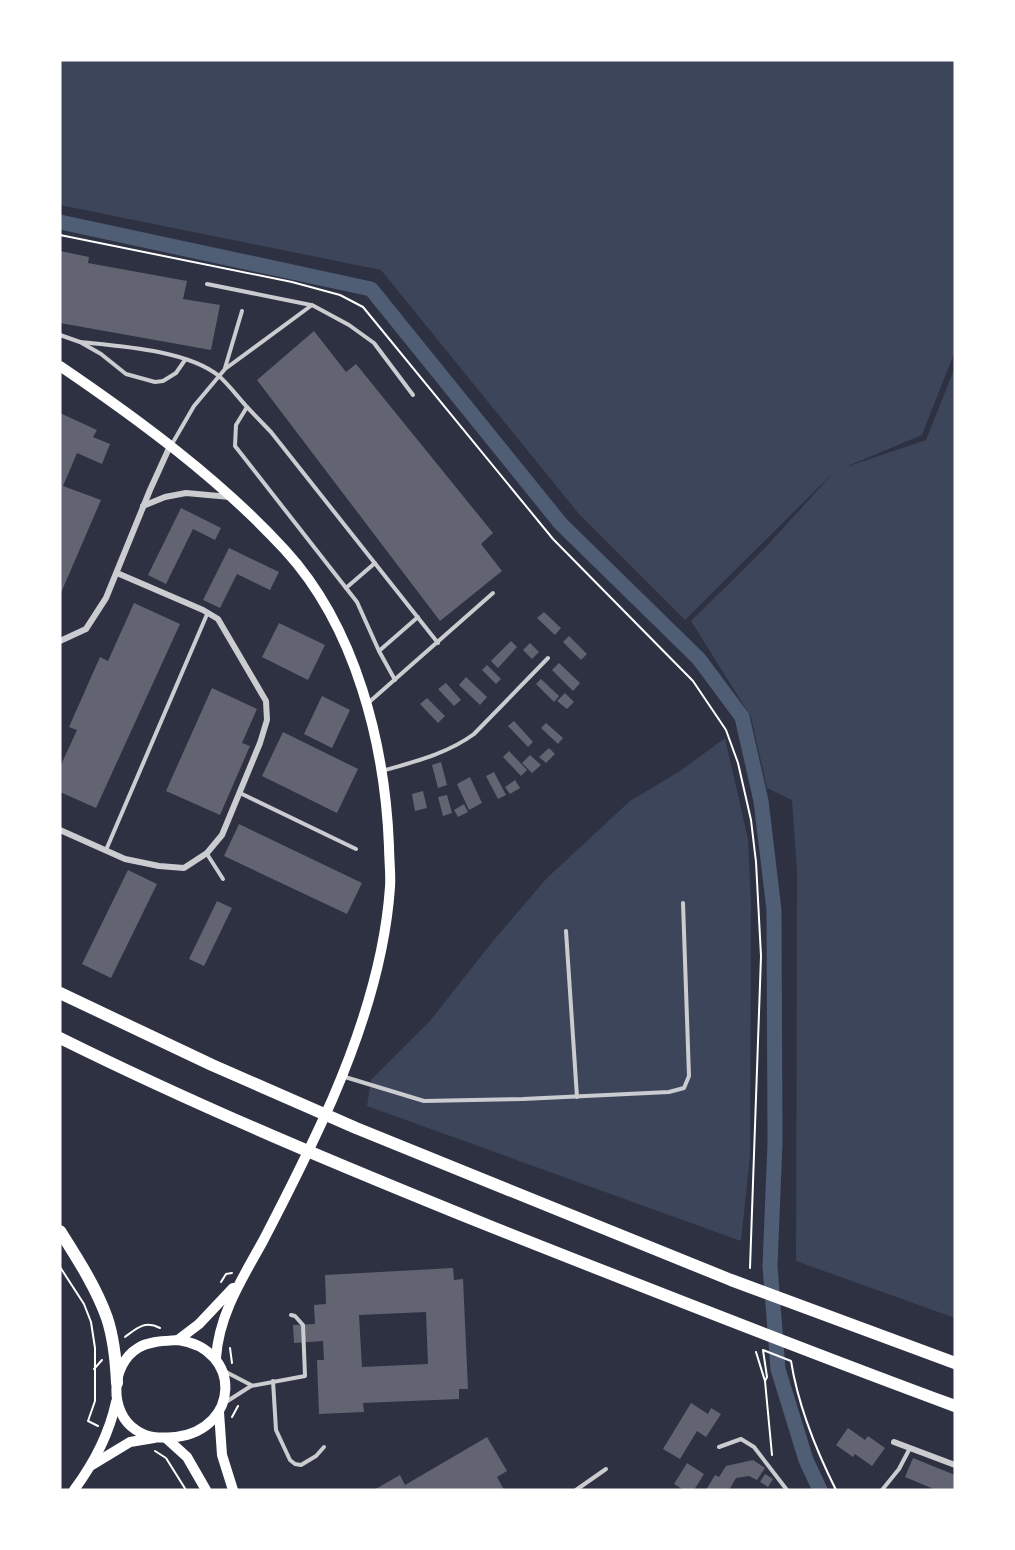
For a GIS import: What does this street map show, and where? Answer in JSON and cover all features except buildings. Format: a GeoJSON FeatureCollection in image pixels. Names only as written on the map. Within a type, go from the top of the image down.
{"type":"FeatureCollection","features":[{"type":"Feature","properties":{"kind":"highway"},"geometry":{"type":"LineString","coordinates":[[60,993],[212,1065],[356,1128],[731,1280],[955,1363]]}},
{"type":"Feature","properties":{"kind":"highway"},"geometry":{"type":"LineString","coordinates":[[60,1038],[135,1076],[340,1165],[731,1322],[955,1406]]}},
{"type":"Feature","properties":{"kind":"highway"},"geometry":{"type":"LineString","coordinates":[[60,1231],[79,1262],[106,1316],[112,1338],[117,1383]]}},
{"type":"Feature","properties":{"kind":"main road"},"geometry":{"type":"LineString","coordinates":[[60,366],[117,405],[170,446],[230,497],[287,551],[320,596],[343,638],[367,705],[377,744],[388,817],[390,886],[380,955],[365,1012],[341,1076],[295,1177],[262,1243],[239,1282],[219,1331],[218,1361]]}},
{"type":"Feature","properties":{"kind":"main road"},"geometry":{"type":"LineString","coordinates":[[178,1340],[200,1324],[239,1282]]}},
{"type":"Feature","properties":{"kind":"main road"},"geometry":{"type":"LineString","coordinates":[[74,1490],[92,1466],[108,1431],[123,1364],[139,1347],[150,1343],[178,1340],[194,1342],[206,1348],[218,1361],[224,1377],[226,1392],[221,1408],[222,1455],[233,1490]]}},
{"type":"Feature","properties":{"kind":"main road"},"geometry":{"type":"LineString","coordinates":[[116,1402],[124,1419],[132,1428],[154,1438]]}},
{"type":"Feature","properties":{"kind":"main road"},"geometry":{"type":"LineString","coordinates":[[92,1466],[130,1442],[166,1438],[198,1431],[221,1408]]}},
{"type":"Feature","properties":{"kind":"main road"},"geometry":{"type":"LineString","coordinates":[[166,1438],[187,1457],[206,1490]]}},
{"type":"Feature","properties":{"kind":"street"},"geometry":{"type":"LineString","coordinates":[[60,641],[86,629],[95,618],[117,573],[143,506],[170,446]]}},
{"type":"Feature","properties":{"kind":"street"},"geometry":{"type":"LineString","coordinates":[[143,506],[165,497],[186,493],[230,497]]}},
{"type":"Feature","properties":{"kind":"street"},"geometry":{"type":"LineString","coordinates":[[60,830],[136,862],[184,867],[207,853],[222,835],[267,720],[266,700],[218,619],[208,612],[117,573]]}},
{"type":"Feature","properties":{"kind":"street"},"geometry":{"type":"LineString","coordinates":[[894,1442],[955,1465]]}},
{"type":"Feature","properties":{"kind":"lane"},"geometry":{"type":"LineString","coordinates":[[207,284],[312,305],[349,325],[374,343],[413,395]]}},
{"type":"Feature","properties":{"kind":"lane"},"geometry":{"type":"LineString","coordinates":[[170,446],[194,406],[225,369],[312,305]]}},
{"type":"Feature","properties":{"kind":"lane"},"geometry":{"type":"LineString","coordinates":[[225,369],[242,311]]}},
{"type":"Feature","properties":{"kind":"lane"},"geometry":{"type":"LineString","coordinates":[[60,335],[80,342],[101,354],[126,374],[155,382],[163,381],[176,373],[185,360]]}},
{"type":"Feature","properties":{"kind":"lane"},"geometry":{"type":"LineString","coordinates":[[80,342],[140,350],[196,362],[219,376],[271,432],[438,643]]}},
{"type":"Feature","properties":{"kind":"lane"},"geometry":{"type":"LineString","coordinates":[[247,407],[236,425],[235,446],[357,602],[394,680]]}},
{"type":"Feature","properties":{"kind":"lane"},"geometry":{"type":"LineString","coordinates":[[346,588],[375,563]]}},
{"type":"Feature","properties":{"kind":"lane"},"geometry":{"type":"LineString","coordinates":[[367,705],[493,592]]}},
{"type":"Feature","properties":{"kind":"lane"},"geometry":{"type":"LineString","coordinates":[[106,851],[208,612]]}},
{"type":"Feature","properties":{"kind":"lane"},"geometry":{"type":"LineString","coordinates":[[379,651],[418,617]]}},
{"type":"Feature","properties":{"kind":"lane"},"geometry":{"type":"LineString","coordinates":[[60,634],[69,638]]}},
{"type":"Feature","properties":{"kind":"lane"},"geometry":{"type":"LineString","coordinates":[[381,772],[423,759],[464,741],[474,734],[548,658]]}},
{"type":"Feature","properties":{"kind":"lane"},"geometry":{"type":"LineString","coordinates":[[239,793],[356,849]]}},
{"type":"Feature","properties":{"kind":"lane"},"geometry":{"type":"LineString","coordinates":[[207,853],[223,879]]}},
{"type":"Feature","properties":{"kind":"lane"},"geometry":{"type":"LineString","coordinates":[[341,1076],[424,1101],[669,1092],[684,1088],[689,1076],[683,903]]}},
{"type":"Feature","properties":{"kind":"lane"},"geometry":{"type":"LineString","coordinates":[[566,932],[577,1096]]}},
{"type":"Feature","properties":{"kind":"lane"},"geometry":{"type":"LineString","coordinates":[[221,1408],[251,1386],[305,1376],[303,1325],[291,1315]]}},
{"type":"Feature","properties":{"kind":"lane"},"geometry":{"type":"LineString","coordinates":[[218,1361],[227,1373],[251,1386]]}},
{"type":"Feature","properties":{"kind":"lane"},"geometry":{"type":"LineString","coordinates":[[273,1381],[276,1430],[290,1460],[295,1464],[305,1463],[324,1447]]}},
{"type":"Feature","properties":{"kind":"lane"},"geometry":{"type":"LineString","coordinates":[[719,1447],[741,1439],[754,1447],[787,1490]]}},
{"type":"Feature","properties":{"kind":"lane"},"geometry":{"type":"LineString","coordinates":[[882,1490],[899,1469],[910,1448]]}},
{"type":"Feature","properties":{"kind":"lane"},"geometry":{"type":"LineString","coordinates":[[576,1490],[606,1469]]}},
{"type":"Feature","properties":{"kind":"path"},"geometry":{"type":"LineString","coordinates":[[60,235],[292,282],[340,295],[363,307],[553,539],[693,681],[726,730],[738,763],[751,820],[756,862],[761,956],[750,1268]]}},
{"type":"Feature","properties":{"kind":"path"},"geometry":{"type":"LineString","coordinates":[[60,1267],[84,1304],[91,1322],[95,1401],[87,1421]]}},
{"type":"Feature","properties":{"kind":"path"},"geometry":{"type":"LineString","coordinates":[[219,1284],[226,1274]]}},
{"type":"Feature","properties":{"kind":"path"},"geometry":{"type":"LineString","coordinates":[[120,1340],[141,1325],[153,1324],[162,1330]]}},
{"type":"Feature","properties":{"kind":"path"},"geometry":{"type":"LineString","coordinates":[[230,1346],[232,1364]]}},
{"type":"Feature","properties":{"kind":"path"},"geometry":{"type":"LineString","coordinates":[[765,1381],[767,1377],[764,1350],[791,1361],[794,1379],[821,1459],[836,1490]]}},
{"type":"Feature","properties":{"kind":"path"},"geometry":{"type":"LineString","coordinates":[[756,1352],[765,1381],[773,1470]]}},
{"type":"Feature","properties":{"kind":"path"},"geometry":{"type":"LineString","coordinates":[[230,1422],[239,1404]]}},
{"type":"Feature","properties":{"kind":"path"},"geometry":{"type":"LineString","coordinates":[[166,1458],[186,1490]]}},
{"type":"Feature","properties":{"kind":"shaded area"},"geometry":{"type":"Polygon","coordinates":[[[60,60],[955,60],[955,351],[922,435],[843,468],[926,440],[955,367],[955,1318],[796,1261],[797,873],[792,800],[767,788],[751,717],[691,621],[765,548],[834,472],[685,620],[579,514],[381,270],[60,205],[60,60]]]}},
{"type":"Feature","properties":{"kind":"shaded area"},"geometry":{"type":"Polygon","coordinates":[[[725,738],[748,839],[751,905],[750,1156],[741,1241],[367,1106],[371,1080],[429,1022],[493,941],[547,878],[630,801],[680,771],[725,738]]]}},
{"type":"Feature","properties":{"kind":"waterway"},"geometry":{"type":"LineString","coordinates":[[60,222],[371,289],[561,524],[699,659],[742,717],[761,801],[774,910],[775,1143],[770,1266],[778,1369],[806,1460],[820,1490]]}}]}
